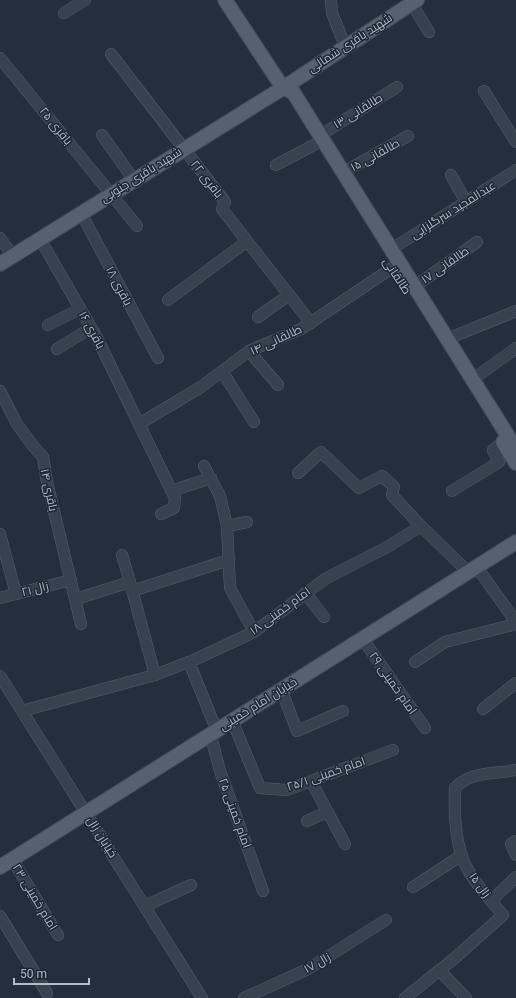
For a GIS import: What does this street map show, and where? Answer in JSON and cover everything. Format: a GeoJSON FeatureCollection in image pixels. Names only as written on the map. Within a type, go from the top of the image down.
{"type":"FeatureCollection","features":[{"type":"Feature","properties":{"kind":"main road","name":"طالقانی"},"geometry":{"type":"LineString","coordinates":[[225,0],[283,88],[284,96],[342,173],[516,449]]}},
{"type":"Feature","properties":{"kind":"main road","name":"شهید باقری شمالی"},"geometry":{"type":"LineString","coordinates":[[283,88],[414,2]]}},
{"type":"Feature","properties":{"kind":"main road","name":"شهید باقری جنوبی"},"geometry":{"type":"LineString","coordinates":[[0,264],[283,88]]}},
{"type":"Feature","properties":{"kind":"main road","name":"طالقانی"},"geometry":{"type":"LineString","coordinates":[[316,140],[392,268],[516,463]]}},
{"type":"Feature","properties":{"kind":"main road","name":"خیابان امام خمینی"},"geometry":{"type":"LineString","coordinates":[[0,867],[213,731],[516,542]]}},
{"type":"Feature","properties":{"kind":"street"},"geometry":{"type":"LineString","coordinates":[[64,13],[85,0]]}},
{"type":"Feature","properties":{"kind":"street"},"geometry":{"type":"LineString","coordinates":[[331,0],[332,13],[345,46]]}},
{"type":"Feature","properties":{"kind":"street"},"geometry":{"type":"LineString","coordinates":[[414,2],[428,32]]}},
{"type":"Feature","properties":{"kind":"street","name":"باقری ۲۲"},"geometry":{"type":"LineString","coordinates":[[111,54],[225,202],[222,209],[246,242],[311,323]]}},
{"type":"Feature","properties":{"kind":"street","name":"باقری ۲۵"},"geometry":{"type":"LineString","coordinates":[[0,58],[137,226]]}},
{"type":"Feature","properties":{"kind":"street","name":"طالقانی ۱۳"},"geometry":{"type":"LineString","coordinates":[[276,165],[397,87]]}},
{"type":"Feature","properties":{"kind":"street"},"geometry":{"type":"LineString","coordinates":[[484,91],[516,142]]}},
{"type":"Feature","properties":{"kind":"street"},"geometry":{"type":"LineString","coordinates":[[102,135],[134,180]]}},
{"type":"Feature","properties":{"kind":"street","name":"طالقانی ۱۵"},"geometry":{"type":"LineString","coordinates":[[342,173],[408,136]]}},
{"type":"Feature","properties":{"kind":"street","name":"عبدالمجید سرگلزایی"},"geometry":{"type":"LineString","coordinates":[[390,250],[516,170]]}},
{"type":"Feature","properties":{"kind":"street"},"geometry":{"type":"LineString","coordinates":[[451,175],[466,202]]}},
{"type":"Feature","properties":{"kind":"street","name":"باقری ۱۸"},"geometry":{"type":"LineString","coordinates":[[80,213],[158,358]]}},
{"type":"Feature","properties":{"kind":"street"},"geometry":{"type":"LineString","coordinates":[[0,238],[13,256]]}},
{"type":"Feature","properties":{"kind":"street","name":"باقری ۱۶"},"geometry":{"type":"LineString","coordinates":[[40,239],[91,328],[171,491]]}},
{"type":"Feature","properties":{"kind":"street"},"geometry":{"type":"LineString","coordinates":[[168,300],[246,242]]}},
{"type":"Feature","properties":{"kind":"street","name":"طالقانی ۱۷"},"geometry":{"type":"LineString","coordinates":[[414,287],[477,242]]}},
{"type":"Feature","properties":{"kind":"street","name":"طالقانی ۱۴"},"geometry":{"type":"LineString","coordinates":[[139,424],[201,387],[249,351],[301,329],[392,268]]}},
{"type":"Feature","properties":{"kind":"street"},"geometry":{"type":"LineString","coordinates":[[258,317],[289,295]]}},
{"type":"Feature","properties":{"kind":"street"},"geometry":{"type":"LineString","coordinates":[[48,325],[80,309]]}},
{"type":"Feature","properties":{"kind":"street"},"geometry":{"type":"LineString","coordinates":[[447,339],[516,311]]}},
{"type":"Feature","properties":{"kind":"street"},"geometry":{"type":"LineString","coordinates":[[57,349],[91,328]]}},
{"type":"Feature","properties":{"kind":"street"},"geometry":{"type":"LineString","coordinates":[[472,380],[516,348]]}},
{"type":"Feature","properties":{"kind":"street"},"geometry":{"type":"LineString","coordinates":[[249,351],[278,385]]}},
{"type":"Feature","properties":{"kind":"street"},"geometry":{"type":"LineString","coordinates":[[222,371],[254,422]]}},
{"type":"Feature","properties":{"kind":"street","name":"باقری ۱۴"},"geometry":{"type":"LineString","coordinates":[[0,391],[17,424],[43,457],[47,482],[81,624]]}},
{"type":"Feature","properties":{"kind":"street"},"geometry":{"type":"LineString","coordinates":[[452,491],[499,462],[493,450],[503,442]]}},
{"type":"Feature","properties":{"kind":"street"},"geometry":{"type":"LineString","coordinates":[[298,473],[322,452],[359,488],[382,476],[394,487],[392,495],[421,526],[472,569],[516,623],[445,642],[415,662]]}},
{"type":"Feature","properties":{"kind":"street"},"geometry":{"type":"LineString","coordinates":[[204,466],[220,496],[227,526],[230,588],[254,632]]}},
{"type":"Feature","properties":{"kind":"street"},"geometry":{"type":"LineString","coordinates":[[161,514],[174,508],[175,498],[171,491],[211,478]]}},
{"type":"Feature","properties":{"kind":"street"},"geometry":{"type":"LineString","coordinates":[[227,526],[247,522]]}},
{"type":"Feature","properties":{"kind":"street","name":"امام خمینی ۱۸"},"geometry":{"type":"LineString","coordinates":[[22,711],[155,675],[189,662],[254,632],[304,593],[325,579],[389,546],[421,526]]}},
{"type":"Feature","properties":{"kind":"street"},"geometry":{"type":"LineString","coordinates":[[0,534],[16,594]]}},
{"type":"Feature","properties":{"kind":"street"},"geometry":{"type":"LineString","coordinates":[[122,556],[155,675]]}},
{"type":"Feature","properties":{"kind":"street"},"geometry":{"type":"LineString","coordinates":[[76,599],[131,587],[229,560]]}},
{"type":"Feature","properties":{"kind":"street","name":"زال ۲۱"},"geometry":{"type":"LineString","coordinates":[[0,598],[71,580]]}},
{"type":"Feature","properties":{"kind":"street"},"geometry":{"type":"LineString","coordinates":[[304,593],[324,617]]}},
{"type":"Feature","properties":{"kind":"street","name":"امام خمینی ۲۹"},"geometry":{"type":"LineString","coordinates":[[362,638],[424,728]]}},
{"type":"Feature","properties":{"kind":"street","name":"امام خمینی ۲۵"},"geometry":{"type":"LineString","coordinates":[[189,662],[213,731],[220,771],[263,891]]}},
{"type":"Feature","properties":{"kind":"street","name":"خیابان زال"},"geometry":{"type":"LineString","coordinates":[[0,676],[202,998]]}},
{"type":"Feature","properties":{"kind":"street"},"geometry":{"type":"LineString","coordinates":[[483,709],[516,684]]}},
{"type":"Feature","properties":{"kind":"street"},"geometry":{"type":"LineString","coordinates":[[281,689],[298,731],[343,710]]}},
{"type":"Feature","properties":{"kind":"street","name":"امام خمینی ۲۵/۱"},"geometry":{"type":"LineString","coordinates":[[232,720],[260,788],[287,790],[393,750]]}},
{"type":"Feature","properties":{"kind":"street","name":"زال ۱۵"},"geometry":{"type":"LineString","coordinates":[[405,998],[504,915],[480,887],[464,862],[456,823],[455,788],[460,782],[478,776],[516,770]]}},
{"type":"Feature","properties":{"kind":"street"},"geometry":{"type":"LineString","coordinates":[[311,781],[345,844]]}},
{"type":"Feature","properties":{"kind":"street"},"geometry":{"type":"LineString","coordinates":[[307,822],[327,812]]}},
{"type":"Feature","properties":{"kind":"street"},"geometry":{"type":"LineString","coordinates":[[516,841],[510,844],[516,855]]}},
{"type":"Feature","properties":{"kind":"street"},"geometry":{"type":"LineString","coordinates":[[413,887],[462,855]]}},
{"type":"Feature","properties":{"kind":"street","name":"امام خمینی ۲۳"},"geometry":{"type":"LineString","coordinates":[[12,859],[58,935]]}},
{"type":"Feature","properties":{"kind":"street"},"geometry":{"type":"LineString","coordinates":[[492,901],[516,877]]}},
{"type":"Feature","properties":{"kind":"street"},"geometry":{"type":"LineString","coordinates":[[145,906],[191,885]]}},
{"type":"Feature","properties":{"kind":"street"},"geometry":{"type":"LineString","coordinates":[[0,916],[47,993]]}},
{"type":"Feature","properties":{"kind":"street","name":"زال ۱۷"},"geometry":{"type":"LineString","coordinates":[[244,998],[308,969],[386,920]]}},
{"type":"Feature","properties":{"kind":"street"},"geometry":{"type":"LineString","coordinates":[[439,970],[466,998]]}}]}
